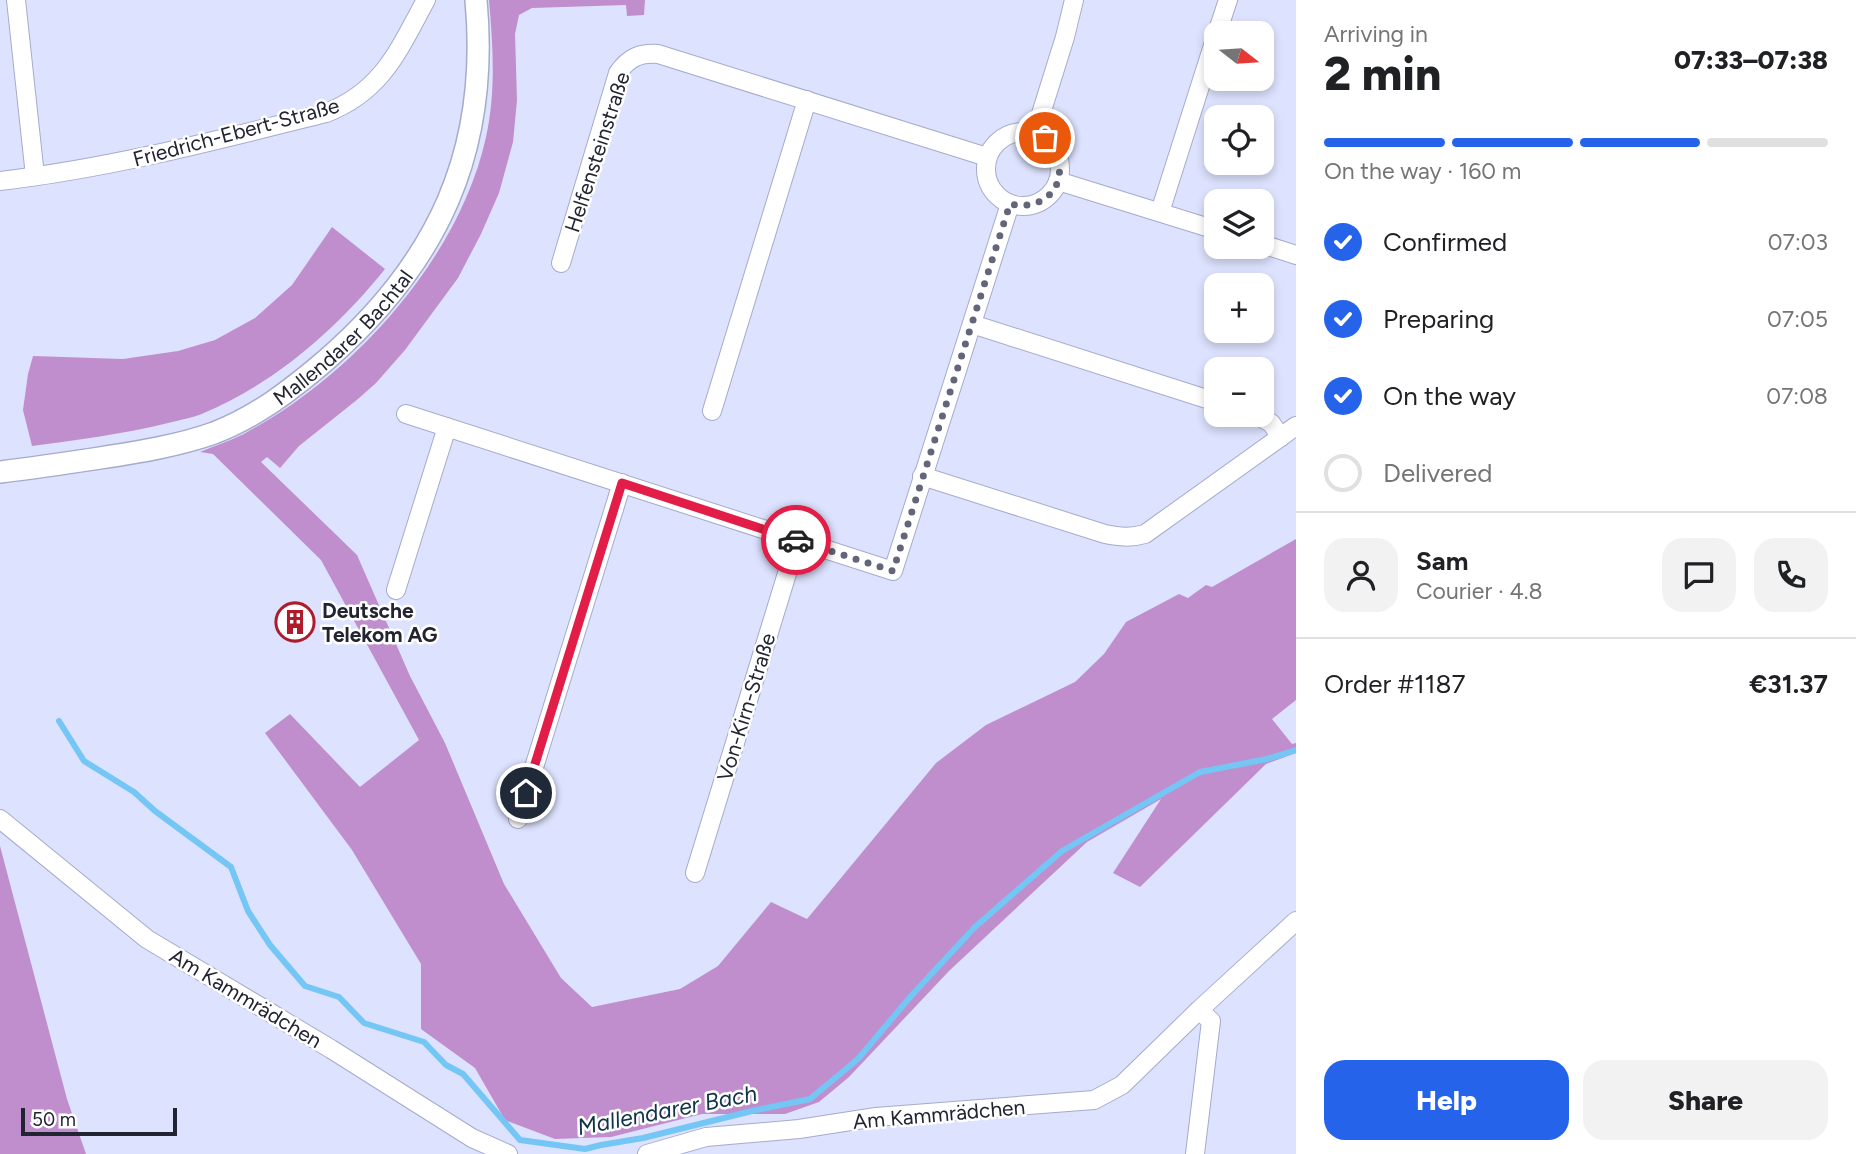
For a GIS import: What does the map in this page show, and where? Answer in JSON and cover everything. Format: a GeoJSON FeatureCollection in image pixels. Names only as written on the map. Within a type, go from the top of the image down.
{"type":"FeatureCollection","features":[{"type":"Feature","properties":{"kind":"street"},"geometry":{"type":"LineString","coordinates":[[16,0],[36,176]]}},
{"type":"Feature","properties":{"kind":"street","name":"Friedrich-Ebert-Straße"},"geometry":{"type":"LineString","coordinates":[[0,181],[93,168],[145,157],[327,113],[342,107],[365,91],[385,72],[426,0]]}},
{"type":"Feature","properties":{"kind":"street","name":"Mallendarer Bachtal"},"geometry":{"type":"LineString","coordinates":[[0,472],[137,452],[178,444],[216,432],[278,399],[365,324],[390,296],[430,237],[448,203],[460,169],[475,102],[478,40],[476,0]]}},
{"type":"Feature","properties":{"kind":"street"},"geometry":{"type":"LineString","coordinates":[[1035,133],[1074,0]]}},
{"type":"Feature","properties":{"kind":"street"},"geometry":{"type":"LineString","coordinates":[[1221,21],[1228,0]]}},
{"type":"Feature","properties":{"kind":"street","name":"Helfensteinstraße"},"geometry":{"type":"LineString","coordinates":[[561,263],[618,73],[631,58],[647,53],[658,54],[987,157]]}},
{"type":"Feature","properties":{"kind":"street"},"geometry":{"type":"LineString","coordinates":[[1160,212],[1204,75]]}},
{"type":"Feature","properties":{"kind":"street"},"geometry":{"type":"LineString","coordinates":[[712,411],[807,100]]}},
{"type":"Feature","properties":{"kind":"street"},"geometry":{"type":"LineString","coordinates":[[1023,131],[1035,133],[1054,147],[1059,157],[1058,181],[1053,192],[1044,200],[1033,205],[1010,204],[992,190],[985,168],[987,157],[1001,138],[1023,131]]}},
{"type":"Feature","properties":{"kind":"street"},"geometry":{"type":"LineString","coordinates":[[1058,181],[1204,226]]}},
{"type":"Feature","properties":{"kind":"street"},"geometry":{"type":"LineString","coordinates":[[406,414],[893,571],[1010,204]]}},
{"type":"Feature","properties":{"kind":"street"},"geometry":{"type":"LineString","coordinates":[[1274,248],[1296,255]]}},
{"type":"Feature","properties":{"kind":"street"},"geometry":{"type":"LineString","coordinates":[[972,324],[1204,398]]}},
{"type":"Feature","properties":{"kind":"street"},"geometry":{"type":"LineString","coordinates":[[922,476],[1105,534],[1132,537],[1145,534],[1296,426]]}},
{"type":"Feature","properties":{"kind":"street"},"geometry":{"type":"LineString","coordinates":[[396,590],[447,427]]}},
{"type":"Feature","properties":{"kind":"street"},"geometry":{"type":"LineString","coordinates":[[1273,427],[1281,437]]}},
{"type":"Feature","properties":{"kind":"street"},"geometry":{"type":"LineString","coordinates":[[519,819],[622,483]]}},
{"type":"Feature","properties":{"kind":"street","name":"Von-Kirn-Straße"},"geometry":{"type":"LineString","coordinates":[[695,873],[797,541]]}},
{"type":"Feature","properties":{"kind":"street","name":"Am Kammrädchen"},"geometry":{"type":"LineString","coordinates":[[0,819],[147,939],[331,1049],[472,1138],[508,1154]]}},
{"type":"Feature","properties":{"kind":"street","name":"Am Kammrädchen"},"geometry":{"type":"LineString","coordinates":[[647,1154],[706,1137],[799,1129],[876,1117],[1094,1100],[1122,1085],[1296,921]]}},
{"type":"Feature","properties":{"kind":"street"},"geometry":{"type":"LineString","coordinates":[[1195,1154],[1211,1021],[1199,1010]]}},
{"type":"Feature","properties":{"kind":"shaded area"},"geometry":{"type":"Polygon","coordinates":[[[489,0],[645,0],[644,15],[627,16],[626,5],[532,8],[519,15],[515,34],[517,100],[513,142],[499,193],[458,278],[405,350],[376,383],[299,446],[280,468],[267,457],[261,462],[357,555],[410,676],[445,743],[504,884],[561,978],[592,1007],[680,989],[718,966],[771,902],[807,919],[936,763],[986,725],[1075,682],[1104,654],[1126,622],[1179,594],[1188,598],[1206,585],[1212,587],[1296,539],[1296,700],[1272,719],[1292,744],[1296,743],[1296,753],[1266,764],[1140,887],[1113,873],[1161,799],[1087,842],[949,971],[849,1077],[819,1102],[785,1114],[702,1114],[611,1137],[555,1139],[505,1120],[475,1068],[421,1029],[421,964],[352,850],[265,733],[290,714],[360,787],[419,740],[321,560],[213,454],[200,452],[249,431],[327,378],[363,345],[397,308],[427,268],[453,226],[473,182],[486,137],[492,86],[489,0]]]}},
{"type":"Feature","properties":{"kind":"shaded area"},"geometry":{"type":"Polygon","coordinates":[[[332,227],[385,269],[346,313],[280,370],[230,401],[195,416],[117,434],[32,446],[23,410],[33,356],[123,359],[178,351],[215,340],[255,318],[292,285],[332,227]]]}},
{"type":"Feature","properties":{"kind":"shaded area"},"geometry":{"type":"Polygon","coordinates":[[[0,846],[67,1099],[86,1154],[0,1154],[0,846]]]}},
{"type":"Feature","properties":{"kind":"waterway","name":"Mallendarer Bach"},"geometry":{"type":"LineString","coordinates":[[59,721],[84,761],[134,792],[155,811],[231,867],[248,911],[270,945],[305,986],[339,997],[364,1023],[424,1042],[446,1065],[463,1074],[520,1140],[585,1149],[810,1099],[858,1059],[911,996],[975,927],[1062,851],[1200,772],[1267,759],[1296,750]]}},
{"type":"Feature","properties":{"kind":"way so far"},"geometry":{"type":"LineString","coordinates":[[796,540],[893,571],[1010,204],[1033,205],[1044,200],[1053,192],[1058,181],[1059,157],[1045,138]]}},
{"type":"Feature","properties":{"kind":"place","name":"Deutsche Telekom AG"},"geometry":{"type":"Point","coordinates":[295,622]}},
{"type":"Feature","properties":{"kind":"route"},"geometry":{"type":"LineString","coordinates":[[526,793],[622,483],[796,540]]}}]}
